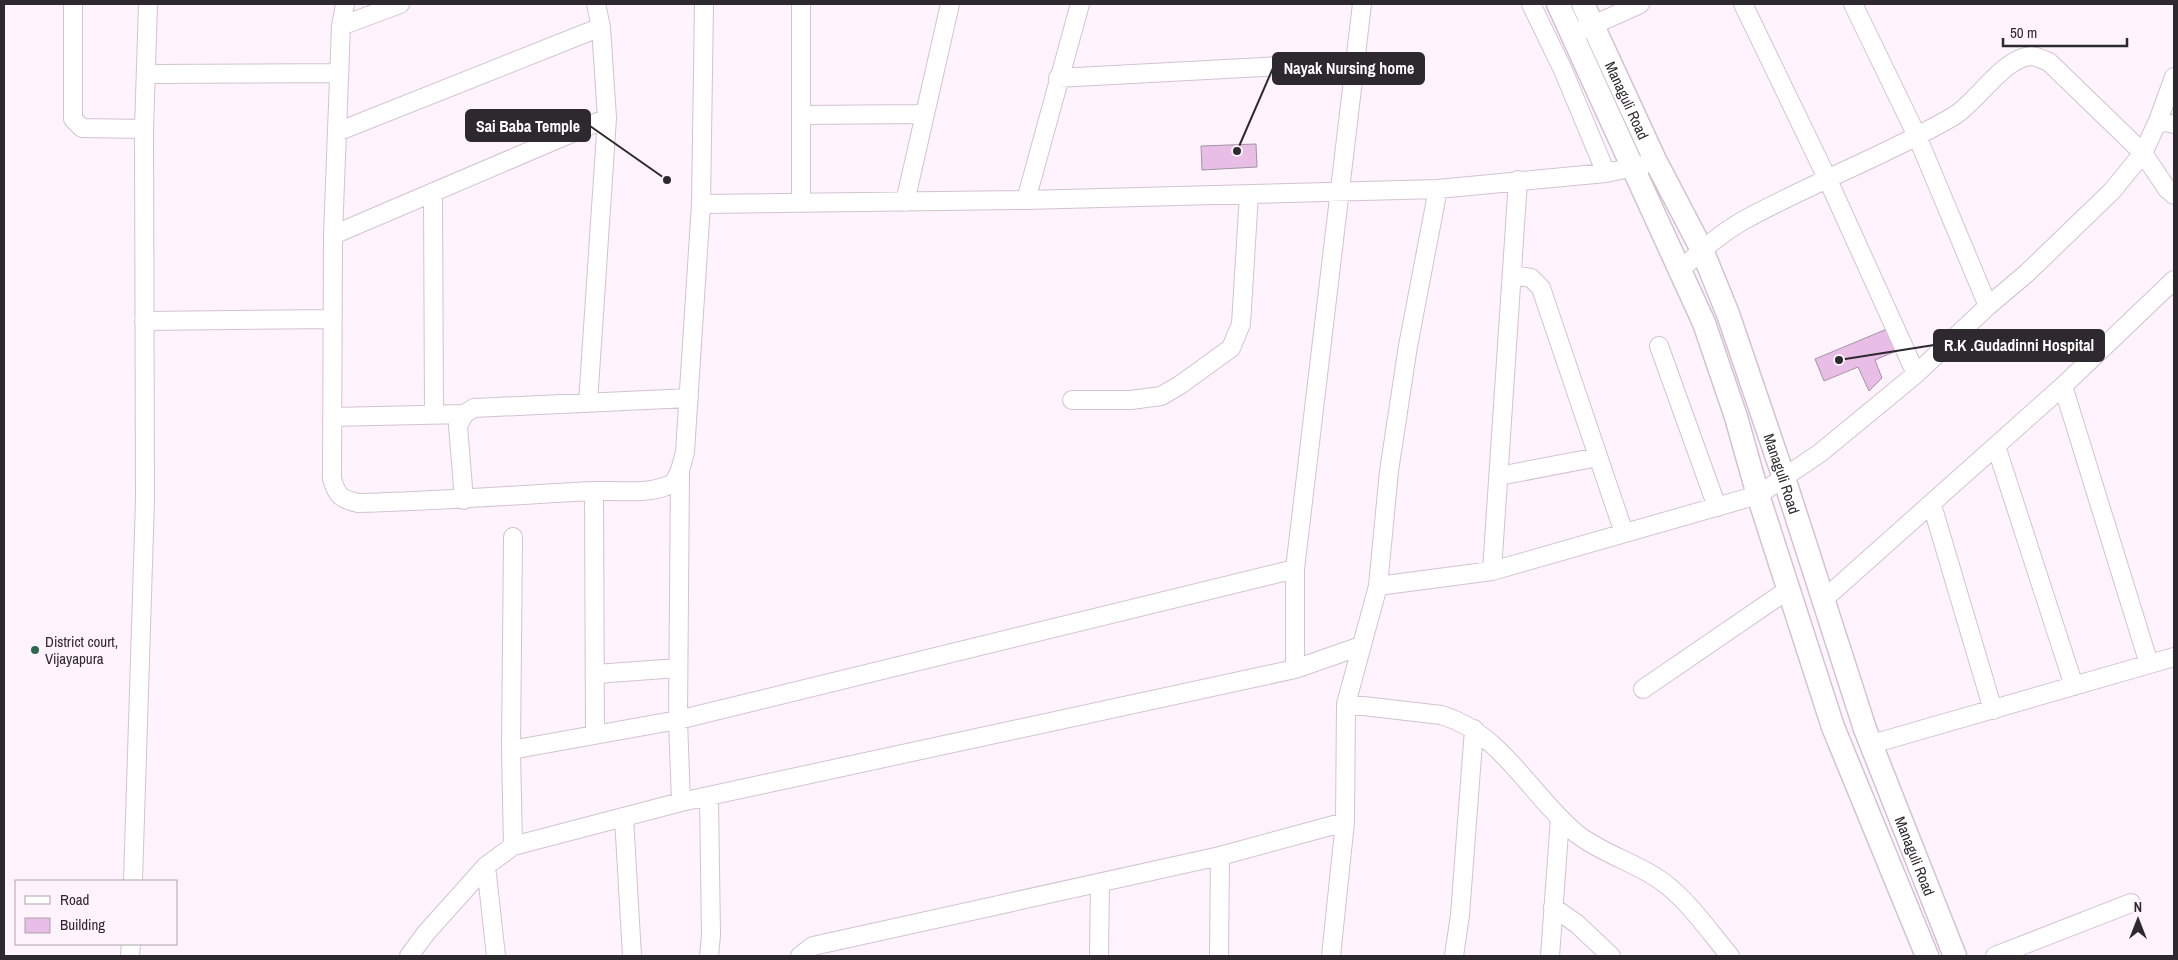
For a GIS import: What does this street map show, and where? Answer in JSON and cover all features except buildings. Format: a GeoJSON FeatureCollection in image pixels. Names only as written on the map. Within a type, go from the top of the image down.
{"type":"FeatureCollection","features":[{"type":"Feature","properties":{"kind":"main road","name":"Managuli Road"},"geometry":{"type":"LineString","coordinates":[[1558,4],[1582,30],[1655,160],[1702,250],[1728,314],[1784,478],[1865,729],[1955,956]]}},
{"type":"Feature","properties":{"kind":"main road","name":"Managuli Road"},"geometry":{"type":"LineString","coordinates":[[1582,4],[1582,30],[1634,168],[1704,323],[1736,417],[1758,495],[1833,727],[1927,956]]}},
{"type":"Feature","properties":{"kind":"street"},"geometry":{"type":"LineString","coordinates":[[74,4],[73,119],[82,128],[144,129]]}},
{"type":"Feature","properties":{"kind":"street"},"geometry":{"type":"LineString","coordinates":[[133,880],[146,500],[144,129],[148,4]]}},
{"type":"Feature","properties":{"kind":"street"},"geometry":{"type":"LineString","coordinates":[[345,4],[341,26],[333,235],[332,479],[336,492],[345,500],[358,503],[464,500],[594,491],[652,490],[671,484],[680,471]]}},
{"type":"Feature","properties":{"kind":"street"},"geometry":{"type":"LineString","coordinates":[[341,26],[400,4]]}},
{"type":"Feature","properties":{"kind":"street"},"geometry":{"type":"LineString","coordinates":[[588,403],[607,118],[601,27],[596,4]]}},
{"type":"Feature","properties":{"kind":"street"},"geometry":{"type":"LineString","coordinates":[[682,802],[678,720],[680,471],[686,452],[701,204],[704,4]]}},
{"type":"Feature","properties":{"kind":"street"},"geometry":{"type":"LineString","coordinates":[[801,4],[802,202]]}},
{"type":"Feature","properties":{"kind":"street"},"geometry":{"type":"LineString","coordinates":[[905,202],[950,4]]}},
{"type":"Feature","properties":{"kind":"street"},"geometry":{"type":"LineString","coordinates":[[1026,200],[1058,78],[1080,4]]}},
{"type":"Feature","properties":{"kind":"street"},"geometry":{"type":"LineString","coordinates":[[1295,669],[1295,569],[1362,4]]}},
{"type":"Feature","properties":{"kind":"street"},"geometry":{"type":"LineString","coordinates":[[1531,4],[1563,70],[1606,173]]}},
{"type":"Feature","properties":{"kind":"street"},"geometry":{"type":"LineString","coordinates":[[1582,30],[1640,4]]}},
{"type":"Feature","properties":{"kind":"street"},"geometry":{"type":"LineString","coordinates":[[1743,4],[1828,180],[1916,374]]}},
{"type":"Feature","properties":{"kind":"street"},"geometry":{"type":"LineString","coordinates":[[1853,4],[1917,136],[1988,306]]}},
{"type":"Feature","properties":{"kind":"street"},"geometry":{"type":"LineString","coordinates":[[337,132],[601,27]]}},
{"type":"Feature","properties":{"kind":"street"},"geometry":{"type":"LineString","coordinates":[[1680,270],[1702,250],[1745,219],[1917,136],[1963,111],[1997,75],[2016,62],[2031,56],[2049,62],[2143,153],[2174,195]]}},
{"type":"Feature","properties":{"kind":"street"},"geometry":{"type":"LineString","coordinates":[[1058,78],[1355,62]]}},
{"type":"Feature","properties":{"kind":"street"},"geometry":{"type":"LineString","coordinates":[[146,74],[339,73]]}},
{"type":"Feature","properties":{"kind":"street"},"geometry":{"type":"LineString","coordinates":[[1378,586],[1492,571],[1758,495],[1820,453],[1916,374],[1988,306],[2028,274],[2112,191],[2166,122],[2174,77]]}},
{"type":"Feature","properties":{"kind":"street"},"geometry":{"type":"LineString","coordinates":[[802,116],[925,114]]}},
{"type":"Feature","properties":{"kind":"street"},"geometry":{"type":"LineString","coordinates":[[333,235],[607,118]]}},
{"type":"Feature","properties":{"kind":"street"},"geometry":{"type":"LineString","coordinates":[[701,204],[1026,200],[1438,189],[1606,173],[1634,168],[1655,160]]}},
{"type":"Feature","properties":{"kind":"street"},"geometry":{"type":"LineString","coordinates":[[1492,571],[1518,180]]}},
{"type":"Feature","properties":{"kind":"street"},"geometry":{"type":"LineString","coordinates":[[1331,956],[1345,822],[1346,704],[1378,586],[1389,471],[1408,346],[1438,189]]}},
{"type":"Feature","properties":{"kind":"street"},"geometry":{"type":"LineString","coordinates":[[433,192],[434,415]]}},
{"type":"Feature","properties":{"kind":"street"},"geometry":{"type":"LineString","coordinates":[[1072,400],[1131,400],[1161,396],[1180,385],[1231,348],[1241,324],[1249,194]]}},
{"type":"Feature","properties":{"kind":"street"},"geometry":{"type":"LineString","coordinates":[[1512,274],[1531,278],[1541,288],[1624,533]]}},
{"type":"Feature","properties":{"kind":"street"},"geometry":{"type":"LineString","coordinates":[[1823,600],[1932,505],[2063,386],[2174,280]]}},
{"type":"Feature","properties":{"kind":"street"},"geometry":{"type":"LineString","coordinates":[[144,321],[333,319]]}},
{"type":"Feature","properties":{"kind":"street"},"geometry":{"type":"LineString","coordinates":[[1659,346],[1717,507]]}},
{"type":"Feature","properties":{"kind":"street"},"geometry":{"type":"LineString","coordinates":[[2063,386],[2149,664]]}},
{"type":"Feature","properties":{"kind":"street"},"geometry":{"type":"LineString","coordinates":[[332,417],[464,414],[474,408],[689,398]]}},
{"type":"Feature","properties":{"kind":"street"},"geometry":{"type":"LineString","coordinates":[[464,414],[458,426],[464,500]]}},
{"type":"Feature","properties":{"kind":"street"},"geometry":{"type":"LineString","coordinates":[[1996,446],[2074,686]]}},
{"type":"Feature","properties":{"kind":"street"},"geometry":{"type":"LineString","coordinates":[[1498,476],[1598,457]]}},
{"type":"Feature","properties":{"kind":"street"},"geometry":{"type":"LineString","coordinates":[[594,491],[595,735]]}},
{"type":"Feature","properties":{"kind":"street"},"geometry":{"type":"LineString","coordinates":[[1932,505],[1993,710]]}},
{"type":"Feature","properties":{"kind":"street"},"geometry":{"type":"LineString","coordinates":[[513,537],[511,750],[513,846]]}},
{"type":"Feature","properties":{"kind":"street"},"geometry":{"type":"LineString","coordinates":[[511,750],[678,720],[1295,569]]}},
{"type":"Feature","properties":{"kind":"street"},"geometry":{"type":"LineString","coordinates":[[1643,689],[1789,589]]}},
{"type":"Feature","properties":{"kind":"street"},"geometry":{"type":"LineString","coordinates":[[410,956],[426,933],[486,866],[513,846],[682,802],[1295,669],[1361,646]]}},
{"type":"Feature","properties":{"kind":"street"},"geometry":{"type":"LineString","coordinates":[[1872,744],[2174,657]]}},
{"type":"Feature","properties":{"kind":"street"},"geometry":{"type":"LineString","coordinates":[[596,674],[678,668]]}},
{"type":"Feature","properties":{"kind":"street"},"geometry":{"type":"LineString","coordinates":[[1346,704],[1441,715],[1453,718],[1474,729],[1496,749],[1560,818],[1592,844],[1666,884],[1677,894],[1730,956]]}},
{"type":"Feature","properties":{"kind":"street"},"geometry":{"type":"LineString","coordinates":[[1454,956],[1460,915],[1474,729]]}},
{"type":"Feature","properties":{"kind":"street"},"geometry":{"type":"LineString","coordinates":[[709,797],[711,935],[709,956]]}},
{"type":"Feature","properties":{"kind":"street"},"geometry":{"type":"LineString","coordinates":[[624,818],[632,956]]}},
{"type":"Feature","properties":{"kind":"street"},"geometry":{"type":"LineString","coordinates":[[1550,956],[1560,818]]}},
{"type":"Feature","properties":{"kind":"street"},"geometry":{"type":"LineString","coordinates":[[800,956],[813,946],[1220,856],[1345,822]]}},
{"type":"Feature","properties":{"kind":"street"},"geometry":{"type":"LineString","coordinates":[[1219,956],[1220,856]]}},
{"type":"Feature","properties":{"kind":"street"},"geometry":{"type":"LineString","coordinates":[[486,866],[496,956]]}},
{"type":"Feature","properties":{"kind":"street"},"geometry":{"type":"LineString","coordinates":[[1099,956],[1100,883]]}},
{"type":"Feature","properties":{"kind":"street"},"geometry":{"type":"LineString","coordinates":[[1995,956],[2131,903]]}},
{"type":"Feature","properties":{"kind":"street"},"geometry":{"type":"LineString","coordinates":[[1553,907],[1577,924],[1611,956]]}},
{"type":"Feature","properties":{"kind":"place","name":"Nayak Nursing home"},"geometry":{"type":"Point","coordinates":[1237,151]}},
{"type":"Feature","properties":{"kind":"place","name":"Sai Baba Temple"},"geometry":{"type":"Point","coordinates":[667,180]}},
{"type":"Feature","properties":{"kind":"place","name":"R.K .Gudadinni Hospital"},"geometry":{"type":"Point","coordinates":[1839,360]}},
{"type":"Feature","properties":{"kind":"place","name":"District court, Vijayapura"},"geometry":{"type":"Point","coordinates":[35,650]}}]}
